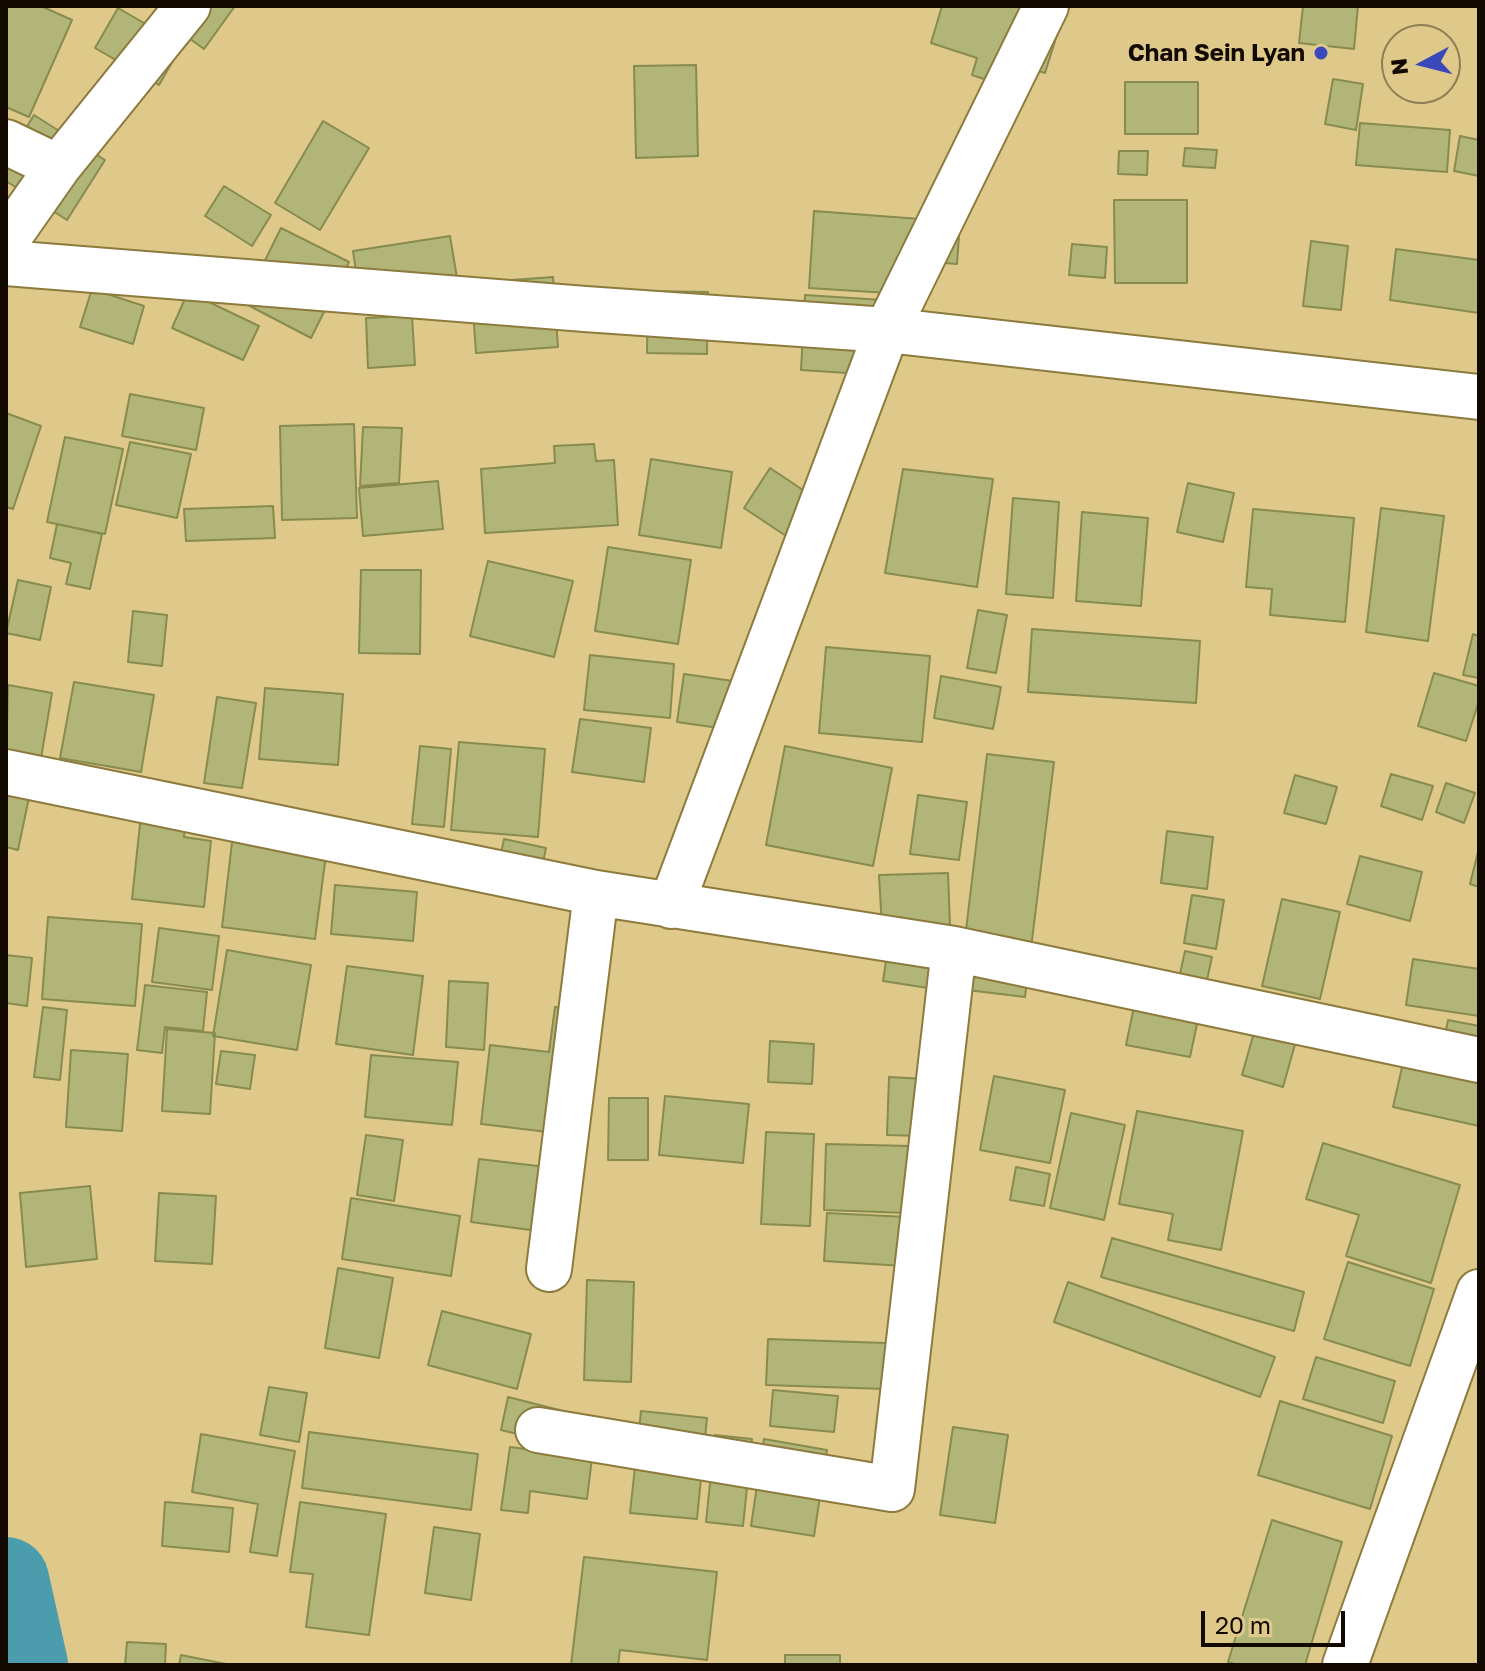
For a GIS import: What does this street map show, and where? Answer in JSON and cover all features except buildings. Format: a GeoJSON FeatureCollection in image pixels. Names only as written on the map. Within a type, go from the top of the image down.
{"type":"FeatureCollection","features":[{"type":"Feature","properties":{"kind":"street"},"geometry":{"type":"LineString","coordinates":[[6,241],[58,167],[188,6]]}},
{"type":"Feature","properties":{"kind":"street"},"geometry":{"type":"LineString","coordinates":[[671,906],[887,330],[1046,6]]}},
{"type":"Feature","properties":{"kind":"street"},"geometry":{"type":"LineString","coordinates":[[6,142],[58,167]]}},
{"type":"Feature","properties":{"kind":"street"},"geometry":{"type":"LineString","coordinates":[[6,263],[887,330],[1479,397]]}},
{"type":"Feature","properties":{"kind":"street"},"geometry":{"type":"LineString","coordinates":[[6,772],[596,893],[954,949],[1479,1060]]}},
{"type":"Feature","properties":{"kind":"street"},"geometry":{"type":"LineString","coordinates":[[549,1269],[596,893]]}},
{"type":"Feature","properties":{"kind":"street"},"geometry":{"type":"LineString","coordinates":[[538,1430],[892,1489],[954,949]]}},
{"type":"Feature","properties":{"kind":"street"},"geometry":{"type":"LineString","coordinates":[[1345,1665],[1479,1292]]}},
{"type":"Feature","properties":{"kind":"waterway"},"geometry":{"type":"LineString","coordinates":[[6,1580],[25,1665]]}},
{"type":"Feature","properties":{"kind":"place","name":"Chan Sein Lyan"},"geometry":{"type":"Point","coordinates":[1321,53]}}]}
